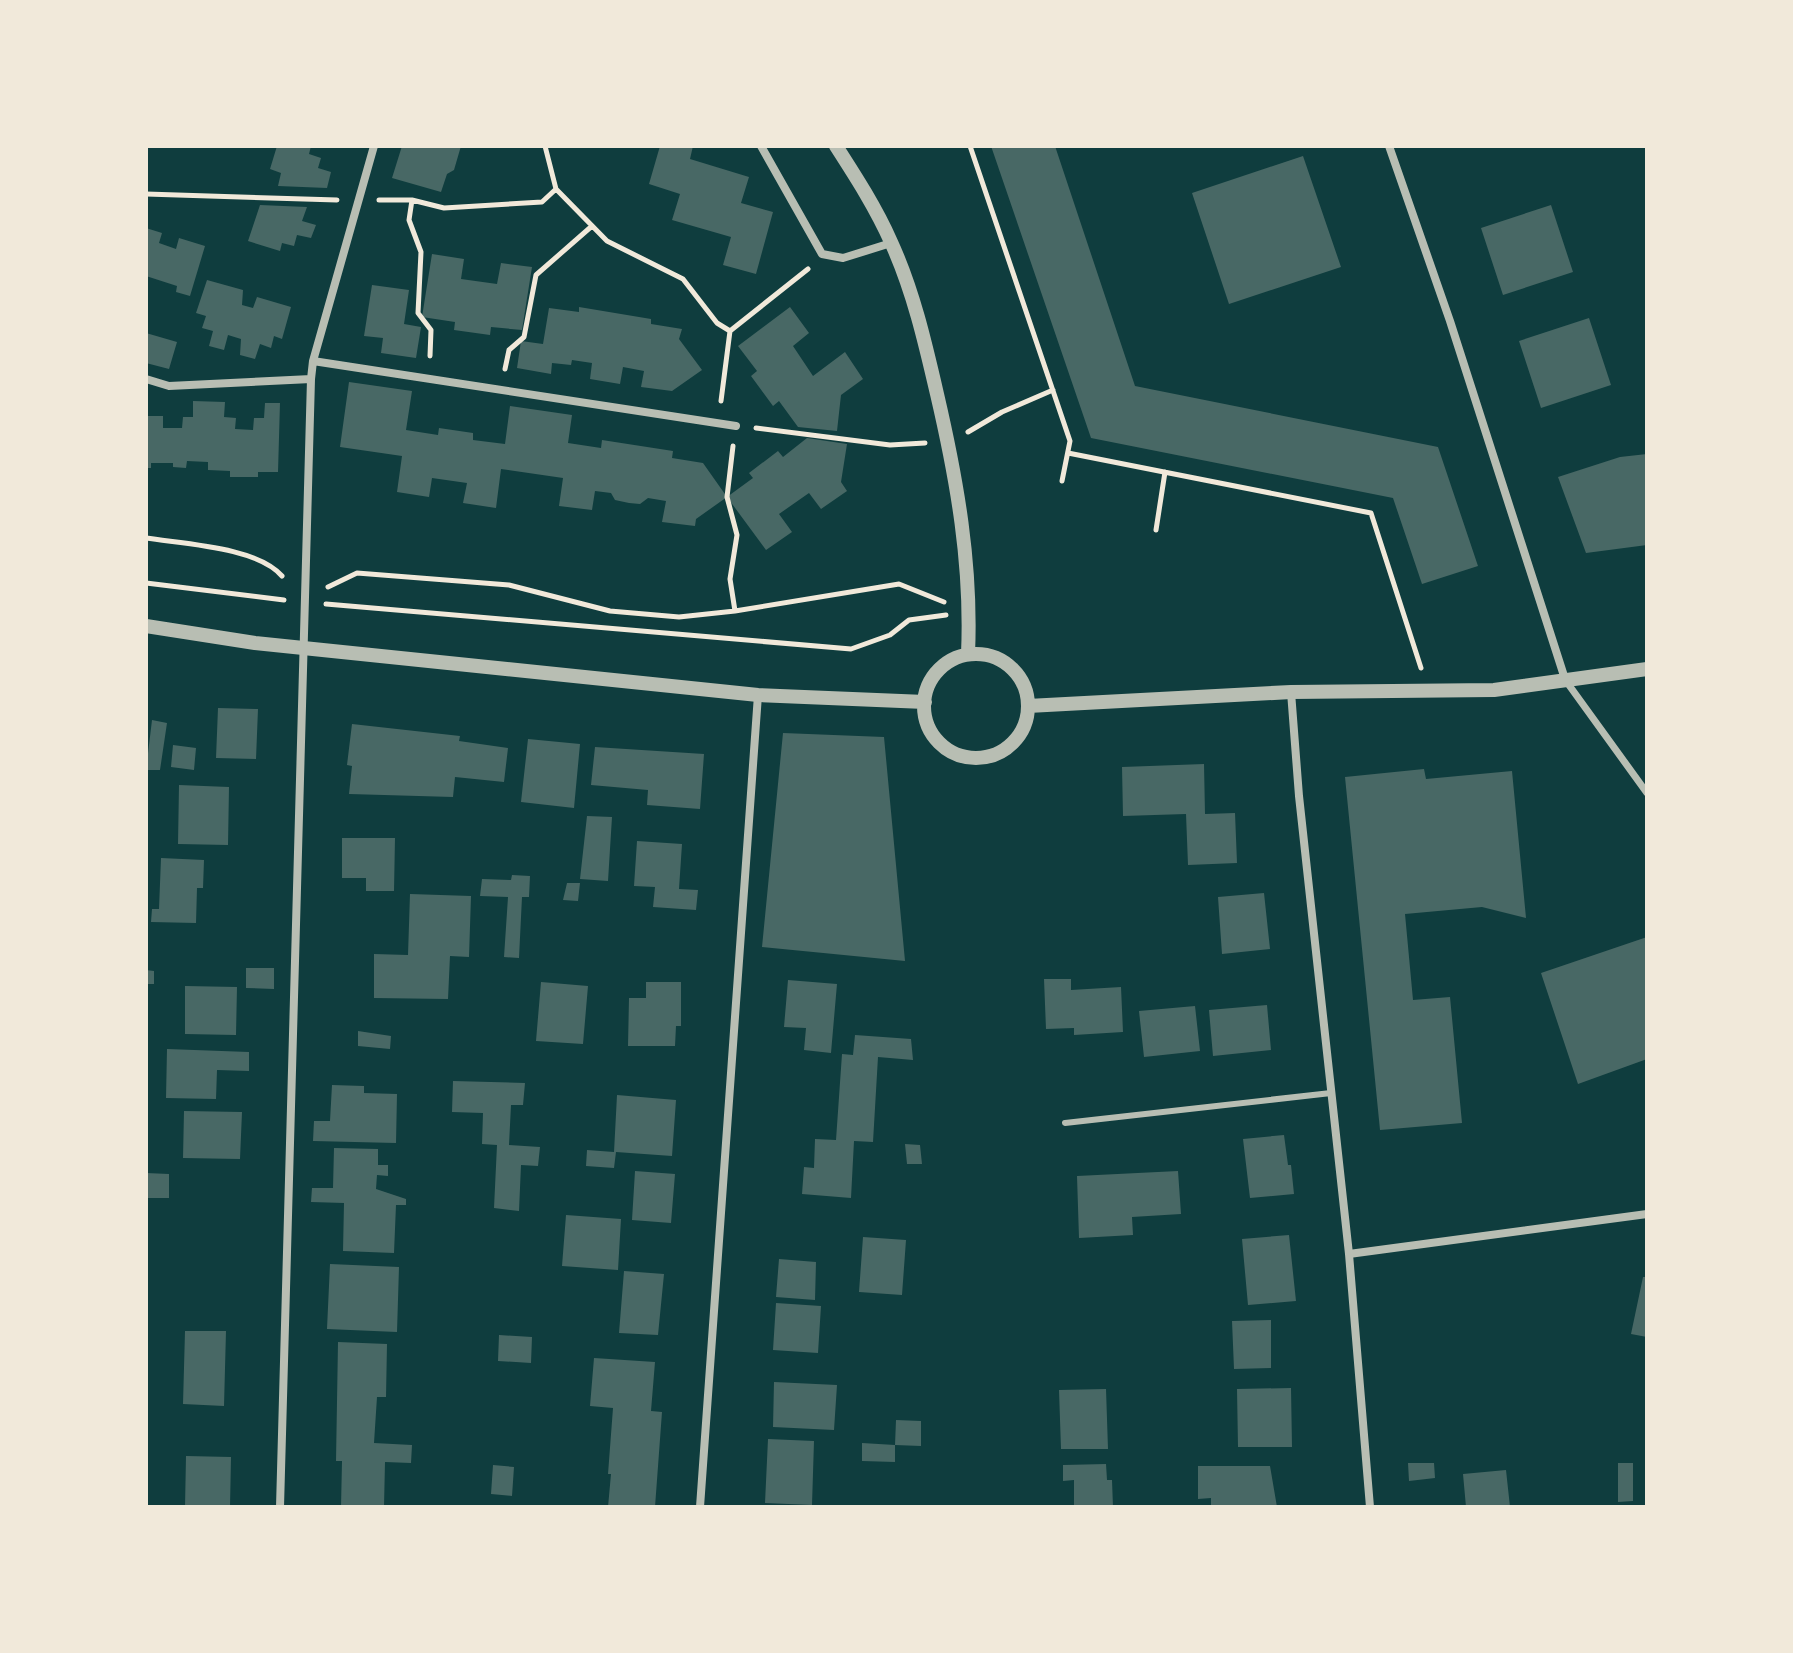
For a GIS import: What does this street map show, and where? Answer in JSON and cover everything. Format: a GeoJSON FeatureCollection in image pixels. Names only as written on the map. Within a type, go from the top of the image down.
{"type":"FeatureCollection","features":[{"type":"Feature","properties":{"kind":"street"},"geometry":{"type":"LineString","coordinates":[[280,1507],[311,379],[313,361],[374,146]]}},
{"type":"Feature","properties":{"kind":"street"},"geometry":{"type":"LineString","coordinates":[[761,146],[822,254],[843,258],[891,243]]}},
{"type":"Feature","properties":{"kind":"street"},"geometry":{"type":"LineString","coordinates":[[836,146],[891,243],[921,326],[961,507],[968,567],[968,654]]}},
{"type":"Feature","properties":{"kind":"street"},"geometry":{"type":"LineString","coordinates":[[1389,146],[1450,321],[1565,679],[1647,793]]}},
{"type":"Feature","properties":{"kind":"street"},"geometry":{"type":"LineString","coordinates":[[313,361],[736,426]]}},
{"type":"Feature","properties":{"kind":"street"},"geometry":{"type":"LineString","coordinates":[[146,379],[169,386],[311,379]]}},
{"type":"Feature","properties":{"kind":"street"},"geometry":{"type":"LineString","coordinates":[[146,626],[255,643],[758,695],[925,702]]}},
{"type":"Feature","properties":{"kind":"street"},"geometry":{"type":"LineString","coordinates":[[968,654],[998,658],[1011,666],[1020,677],[1028,706],[1020,735],[996,754],[982,757],[967,757],[940,743],[931,731],[925,702],[931,680],[938,670],[957,657],[968,654]]}},
{"type":"Feature","properties":{"kind":"street"},"geometry":{"type":"LineString","coordinates":[[1028,706],[1291,692],[1494,690],[1647,669]]}},
{"type":"Feature","properties":{"kind":"street"},"geometry":{"type":"LineString","coordinates":[[1291,692],[1299,796],[1349,1254],[1370,1507]]}},
{"type":"Feature","properties":{"kind":"street"},"geometry":{"type":"LineString","coordinates":[[700,1507],[758,695]]}},
{"type":"Feature","properties":{"kind":"street"},"geometry":{"type":"LineString","coordinates":[[1349,1254],[1647,1214]]}},
{"type":"Feature","properties":{"kind":"lane"},"geometry":{"type":"LineString","coordinates":[[1065,1123],[1331,1093]]}},
{"type":"Feature","properties":{"kind":"path"},"geometry":{"type":"LineString","coordinates":[[545,146],[556,189],[592,226],[607,241],[683,279],[717,323],[730,331]]}},
{"type":"Feature","properties":{"kind":"path"},"geometry":{"type":"LineString","coordinates":[[970,146],[1070,441],[1062,481]]}},
{"type":"Feature","properties":{"kind":"path"},"geometry":{"type":"LineString","coordinates":[[146,194],[412,200],[444,208],[542,202],[556,189]]}},
{"type":"Feature","properties":{"kind":"path"},"geometry":{"type":"LineString","coordinates":[[412,200],[409,220],[421,252],[418,313],[431,330],[429,379]]}},
{"type":"Feature","properties":{"kind":"path"},"geometry":{"type":"LineString","coordinates":[[500,390],[509,350],[524,337],[536,275],[592,226]]}},
{"type":"Feature","properties":{"kind":"path"},"geometry":{"type":"LineString","coordinates":[[718,423],[730,331],[810,268],[822,254]]}},
{"type":"Feature","properties":{"kind":"path"},"geometry":{"type":"LineString","coordinates":[[735,611],[730,579],[737,535],[727,497],[736,426],[890,445],[948,444],[1002,412],[1053,390]]}},
{"type":"Feature","properties":{"kind":"path"},"geometry":{"type":"LineString","coordinates":[[1068,453],[1371,513],[1428,692]]}},
{"type":"Feature","properties":{"kind":"path"},"geometry":{"type":"LineString","coordinates":[[1156,530],[1165,472]]}},
{"type":"Feature","properties":{"kind":"path"},"geometry":{"type":"LineString","coordinates":[[146,538],[217,548],[272,564],[305,602]]}},
{"type":"Feature","properties":{"kind":"path"},"geometry":{"type":"LineString","coordinates":[[305,602],[357,573],[509,585],[610,611],[679,617],[899,584],[929,594],[970,615]]}},
{"type":"Feature","properties":{"kind":"path"},"geometry":{"type":"LineString","coordinates":[[146,583],[305,602],[851,649],[890,635],[909,620],[935,615],[970,615]]}},
{"type":"Feature","properties":{"kind":"building"},"geometry":{"type":"Polygon","coordinates":[[[277,146],[311,146],[309,154],[321,158],[318,168],[331,172],[327,188],[278,186],[281,173],[270,169],[277,146]]]}},
{"type":"Feature","properties":{"kind":"building"},"geometry":{"type":"Polygon","coordinates":[[[402,146],[461,146],[454,170],[447,174],[441,192],[392,178],[402,146]]]}},
{"type":"Feature","properties":{"kind":"building"},"geometry":{"type":"Polygon","coordinates":[[[660,146],[693,146],[690,159],[749,177],[741,203],[773,212],[756,274],[723,265],[731,237],[672,220],[680,194],[649,184],[660,146]]]}},
{"type":"Feature","properties":{"kind":"building"},"geometry":{"type":"Polygon","coordinates":[[[991,146],[1055,146],[1135,386],[1438,447],[1478,566],[1422,584],[1393,498],[1091,438],[991,146]]]}},
{"type":"Feature","properties":{"kind":"building"},"geometry":{"type":"Polygon","coordinates":[[[1303,156],[1341,267],[1229,304],[1192,193],[1303,156]]]}},
{"type":"Feature","properties":{"kind":"building"},"geometry":{"type":"Polygon","coordinates":[[[260,205],[307,207],[302,221],[316,225],[311,238],[297,235],[294,246],[282,243],[280,251],[248,241],[260,205]]]}},
{"type":"Feature","properties":{"kind":"building"},"geometry":{"type":"Polygon","coordinates":[[[1551,205],[1573,272],[1503,295],[1481,228],[1551,205]]]}},
{"type":"Feature","properties":{"kind":"building"},"geometry":{"type":"Polygon","coordinates":[[[146,228],[162,233],[159,243],[176,249],[179,238],[205,246],[190,296],[176,292],[177,286],[146,276],[146,228]]]}},
{"type":"Feature","properties":{"kind":"building"},"geometry":{"type":"Polygon","coordinates":[[[432,254],[464,259],[461,279],[497,284],[501,263],[532,267],[522,330],[491,327],[490,335],[454,330],[455,322],[422,317],[432,254]]]}},
{"type":"Feature","properties":{"kind":"building"},"geometry":{"type":"Polygon","coordinates":[[[207,280],[243,290],[242,305],[253,308],[257,297],[291,307],[282,339],[274,336],[271,348],[260,344],[255,359],[240,355],[241,339],[228,335],[224,350],[209,346],[213,331],[202,328],[206,316],[196,313],[207,280]]]}},
{"type":"Feature","properties":{"kind":"building"},"geometry":{"type":"Polygon","coordinates":[[[372,285],[409,290],[404,324],[421,327],[416,358],[381,353],[383,338],[364,336],[372,285]]]}},
{"type":"Feature","properties":{"kind":"building"},"geometry":{"type":"Polygon","coordinates":[[[579,307],[651,319],[651,324],[682,329],[679,339],[702,370],[672,391],[641,387],[644,371],[623,367],[620,384],[590,379],[592,363],[572,360],[571,365],[552,363],[551,374],[517,368],[521,341],[543,344],[549,308],[579,312],[579,307]]]}},
{"type":"Feature","properties":{"kind":"building"},"geometry":{"type":"Polygon","coordinates":[[[790,307],[809,333],[793,346],[813,376],[845,352],[863,379],[841,395],[837,431],[798,427],[779,401],[773,406],[751,376],[757,371],[738,346],[790,307]]]}},
{"type":"Feature","properties":{"kind":"building"},"geometry":{"type":"Polygon","coordinates":[[[1589,318],[1611,385],[1541,408],[1519,341],[1589,318]]]}},
{"type":"Feature","properties":{"kind":"building"},"geometry":{"type":"Polygon","coordinates":[[[146,333],[177,342],[169,369],[146,363],[146,333]]]}},
{"type":"Feature","properties":{"kind":"building"},"geometry":{"type":"Polygon","coordinates":[[[349,382],[412,391],[406,430],[438,435],[439,428],[473,433],[473,440],[505,444],[510,406],[572,415],[568,443],[601,448],[602,440],[673,451],[672,458],[703,463],[727,497],[696,519],[695,526],[662,522],[666,501],[648,498],[640,504],[629,503],[615,500],[611,493],[595,491],[592,510],[559,506],[563,478],[501,469],[496,508],[463,503],[467,483],[432,478],[429,497],[397,492],[402,456],[340,447],[349,382]]]}},
{"type":"Feature","properties":{"kind":"building"},"geometry":{"type":"Polygon","coordinates":[[[193,401],[225,402],[224,417],[236,418],[235,429],[253,430],[254,418],[264,418],[265,403],[280,403],[278,472],[258,472],[258,477],[230,477],[230,471],[208,470],[208,462],[187,461],[186,468],[173,467],[173,463],[151,463],[151,468],[146,468],[146,416],[163,416],[163,428],[182,428],[183,417],[193,417],[193,401]]]}},
{"type":"Feature","properties":{"kind":"building"},"geometry":{"type":"Polygon","coordinates":[[[807,438],[847,444],[841,482],[847,491],[821,509],[809,493],[779,514],[792,532],[766,550],[727,497],[753,478],[749,473],[778,451],[783,457],[807,438]]]}},
{"type":"Feature","properties":{"kind":"building"},"geometry":{"type":"Polygon","coordinates":[[[1647,454],[1647,545],[1586,553],[1558,477],[1620,457],[1647,454]]]}},
{"type":"Feature","properties":{"kind":"building"},"geometry":{"type":"Polygon","coordinates":[[[218,708],[258,709],[256,759],[216,758],[218,708]]]}},
{"type":"Feature","properties":{"kind":"building"},"geometry":{"type":"Polygon","coordinates":[[[152,720],[167,723],[160,770],[146,770],[152,720]]]}},
{"type":"Feature","properties":{"kind":"building"},"geometry":{"type":"Polygon","coordinates":[[[352,724],[460,736],[459,741],[508,748],[504,782],[455,777],[453,797],[349,794],[352,766],[347,765],[352,724]]]}},
{"type":"Feature","properties":{"kind":"building"},"geometry":{"type":"Polygon","coordinates":[[[783,733],[884,737],[905,961],[762,947],[783,733]]]}},
{"type":"Feature","properties":{"kind":"building"},"geometry":{"type":"Polygon","coordinates":[[[528,739],[580,744],[574,808],[521,802],[528,739]]]}},
{"type":"Feature","properties":{"kind":"building"},"geometry":{"type":"Polygon","coordinates":[[[173,745],[196,748],[194,770],[171,767],[173,745]]]}},
{"type":"Feature","properties":{"kind":"building"},"geometry":{"type":"Polygon","coordinates":[[[595,747],[704,754],[700,809],[647,805],[648,790],[591,785],[595,747]]]}},
{"type":"Feature","properties":{"kind":"building"},"geometry":{"type":"Polygon","coordinates":[[[1204,764],[1205,814],[1235,813],[1237,863],[1188,865],[1186,814],[1123,816],[1122,767],[1204,764]]]}},
{"type":"Feature","properties":{"kind":"building"},"geometry":{"type":"Polygon","coordinates":[[[1424,769],[1426,779],[1512,771],[1526,918],[1482,907],[1405,914],[1413,1000],[1450,997],[1462,1123],[1380,1130],[1345,777],[1424,769]]]}},
{"type":"Feature","properties":{"kind":"building"},"geometry":{"type":"Polygon","coordinates":[[[179,785],[229,787],[228,845],[178,844],[179,785]]]}},
{"type":"Feature","properties":{"kind":"building"},"geometry":{"type":"Polygon","coordinates":[[[587,816],[612,817],[608,881],[580,879],[587,816]]]}},
{"type":"Feature","properties":{"kind":"building"},"geometry":{"type":"Polygon","coordinates":[[[342,838],[395,838],[394,891],[366,891],[366,878],[342,878],[342,838]]]}},
{"type":"Feature","properties":{"kind":"building"},"geometry":{"type":"Polygon","coordinates":[[[637,841],[682,844],[679,889],[698,890],[696,910],[653,907],[655,887],[634,886],[637,841]]]}},
{"type":"Feature","properties":{"kind":"building"},"geometry":{"type":"Polygon","coordinates":[[[161,858],[204,860],[203,888],[197,888],[196,923],[151,922],[152,909],[159,909],[161,858]]]}},
{"type":"Feature","properties":{"kind":"building"},"geometry":{"type":"Polygon","coordinates":[[[512,875],[530,876],[529,897],[522,897],[519,958],[504,957],[508,897],[480,896],[482,879],[511,880],[512,875]]]}},
{"type":"Feature","properties":{"kind":"building"},"geometry":{"type":"Polygon","coordinates":[[[567,883],[580,883],[578,901],[563,900],[567,883]]]}},
{"type":"Feature","properties":{"kind":"building"},"geometry":{"type":"Polygon","coordinates":[[[1264,893],[1270,949],[1222,954],[1218,897],[1264,893]]]}},
{"type":"Feature","properties":{"kind":"building"},"geometry":{"type":"Polygon","coordinates":[[[410,894],[471,896],[469,957],[450,956],[448,999],[374,998],[374,954],[408,955],[410,894]]]}},
{"type":"Feature","properties":{"kind":"building"},"geometry":{"type":"Polygon","coordinates":[[[1647,937],[1647,1059],[1578,1084],[1541,973],[1647,937]]]}},
{"type":"Feature","properties":{"kind":"building"},"geometry":{"type":"Polygon","coordinates":[[[246,968],[274,968],[274,989],[246,988],[246,968]]]}},
{"type":"Feature","properties":{"kind":"building"},"geometry":{"type":"Polygon","coordinates":[[[146,970],[154,971],[154,984],[146,984],[146,970]]]}},
{"type":"Feature","properties":{"kind":"building"},"geometry":{"type":"Polygon","coordinates":[[[1044,979],[1071,979],[1071,990],[1121,987],[1123,1032],[1074,1035],[1074,1028],[1046,1029],[1044,979]]]}},
{"type":"Feature","properties":{"kind":"building"},"geometry":{"type":"Polygon","coordinates":[[[788,980],[837,984],[831,1053],[804,1050],[806,1028],[784,1027],[788,980]]]}},
{"type":"Feature","properties":{"kind":"building"},"geometry":{"type":"Polygon","coordinates":[[[541,982],[588,986],[583,1044],[536,1041],[541,982]]]}},
{"type":"Feature","properties":{"kind":"building"},"geometry":{"type":"Polygon","coordinates":[[[646,982],[681,982],[681,1026],[676,1026],[675,1046],[628,1046],[629,998],[646,998],[646,982]]]}},
{"type":"Feature","properties":{"kind":"building"},"geometry":{"type":"Polygon","coordinates":[[[185,986],[237,987],[236,1035],[185,1034],[185,986]]]}},
{"type":"Feature","properties":{"kind":"building"},"geometry":{"type":"Polygon","coordinates":[[[1267,1005],[1271,1050],[1213,1056],[1209,1010],[1267,1005]]]}},
{"type":"Feature","properties":{"kind":"building"},"geometry":{"type":"Polygon","coordinates":[[[1195,1006],[1200,1051],[1144,1057],[1139,1011],[1195,1006]]]}},
{"type":"Feature","properties":{"kind":"building"},"geometry":{"type":"Polygon","coordinates":[[[358,1031],[391,1036],[390,1049],[358,1046],[358,1031]]]}},
{"type":"Feature","properties":{"kind":"building"},"geometry":{"type":"Polygon","coordinates":[[[855,1035],[911,1039],[913,1060],[878,1057],[873,1142],[854,1141],[851,1198],[802,1194],[804,1167],[814,1168],[815,1139],[836,1140],[842,1054],[853,1055],[855,1035]]]}},
{"type":"Feature","properties":{"kind":"building"},"geometry":{"type":"Polygon","coordinates":[[[167,1049],[249,1052],[249,1071],[217,1070],[216,1099],[166,1098],[167,1049]]]}},
{"type":"Feature","properties":{"kind":"building"},"geometry":{"type":"Polygon","coordinates":[[[453,1081],[525,1083],[523,1105],[511,1105],[509,1145],[540,1147],[538,1166],[521,1165],[519,1211],[494,1208],[497,1145],[482,1144],[483,1113],[452,1112],[453,1081]]]}},
{"type":"Feature","properties":{"kind":"building"},"geometry":{"type":"Polygon","coordinates":[[[332,1085],[364,1086],[364,1093],[397,1094],[396,1143],[313,1141],[314,1121],[330,1121],[332,1085]]]}},
{"type":"Feature","properties":{"kind":"building"},"geometry":{"type":"Polygon","coordinates":[[[617,1095],[676,1100],[672,1156],[616,1152],[614,1168],[586,1166],[587,1150],[614,1152],[617,1095]]]}},
{"type":"Feature","properties":{"kind":"building"},"geometry":{"type":"Polygon","coordinates":[[[184,1111],[242,1112],[240,1159],[183,1158],[184,1111]]]}},
{"type":"Feature","properties":{"kind":"building"},"geometry":{"type":"Polygon","coordinates":[[[1284,1135],[1294,1194],[1250,1198],[1243,1139],[1284,1135]]]}},
{"type":"Feature","properties":{"kind":"building"},"geometry":{"type":"Polygon","coordinates":[[[905,1144],[920,1145],[922,1164],[907,1164],[905,1144]]]}},
{"type":"Feature","properties":{"kind":"building"},"geometry":{"type":"Polygon","coordinates":[[[334,1148],[378,1149],[378,1165],[388,1165],[388,1176],[377,1175],[376,1189],[406,1199],[406,1205],[396,1205],[394,1253],[343,1251],[344,1203],[311,1202],[312,1188],[333,1188],[334,1148]]]}},
{"type":"Feature","properties":{"kind":"building"},"geometry":{"type":"Polygon","coordinates":[[[635,1171],[675,1174],[671,1223],[632,1220],[635,1171]]]}},
{"type":"Feature","properties":{"kind":"building"},"geometry":{"type":"Polygon","coordinates":[[[1178,1171],[1181,1214],[1132,1217],[1133,1235],[1079,1238],[1077,1176],[1178,1171]]]}},
{"type":"Feature","properties":{"kind":"building"},"geometry":{"type":"Polygon","coordinates":[[[146,1173],[169,1174],[169,1198],[147,1198],[146,1173]]]}},
{"type":"Feature","properties":{"kind":"building"},"geometry":{"type":"Polygon","coordinates":[[[566,1215],[621,1219],[618,1270],[562,1266],[566,1215]]]}},
{"type":"Feature","properties":{"kind":"building"},"geometry":{"type":"Polygon","coordinates":[[[1289,1235],[1296,1301],[1248,1305],[1242,1239],[1289,1235]]]}},
{"type":"Feature","properties":{"kind":"building"},"geometry":{"type":"Polygon","coordinates":[[[863,1237],[906,1240],[902,1295],[859,1292],[863,1237]]]}},
{"type":"Feature","properties":{"kind":"building"},"geometry":{"type":"Polygon","coordinates":[[[779,1259],[816,1262],[815,1300],[776,1297],[779,1259]]]}},
{"type":"Feature","properties":{"kind":"building"},"geometry":{"type":"Polygon","coordinates":[[[330,1264],[399,1267],[397,1332],[327,1329],[330,1264]]]}},
{"type":"Feature","properties":{"kind":"building"},"geometry":{"type":"Polygon","coordinates":[[[624,1271],[664,1274],[658,1335],[619,1333],[624,1271]]]}},
{"type":"Feature","properties":{"kind":"building"},"geometry":{"type":"Polygon","coordinates":[[[1643,1277],[1647,1277],[1647,1337],[1631,1334],[1643,1277]]]}},
{"type":"Feature","properties":{"kind":"building"},"geometry":{"type":"Polygon","coordinates":[[[776,1303],[821,1306],[818,1353],[773,1350],[776,1303]]]}},
{"type":"Feature","properties":{"kind":"building"},"geometry":{"type":"Polygon","coordinates":[[[1271,1320],[1271,1368],[1234,1369],[1232,1321],[1271,1320]]]}},
{"type":"Feature","properties":{"kind":"building"},"geometry":{"type":"Polygon","coordinates":[[[185,1331],[226,1331],[224,1406],[183,1404],[185,1331]]]}},
{"type":"Feature","properties":{"kind":"building"},"geometry":{"type":"Polygon","coordinates":[[[499,1335],[532,1337],[531,1363],[498,1361],[499,1335]]]}},
{"type":"Feature","properties":{"kind":"building"},"geometry":{"type":"Polygon","coordinates":[[[338,1342],[387,1344],[386,1397],[377,1397],[374,1443],[412,1445],[411,1463],[385,1462],[384,1507],[341,1507],[342,1461],[336,1461],[338,1342]]]}},
{"type":"Feature","properties":{"kind":"building"},"geometry":{"type":"Polygon","coordinates":[[[594,1358],[655,1362],[651,1411],[662,1412],[655,1507],[608,1507],[613,1408],[590,1406],[594,1358]]]}},
{"type":"Feature","properties":{"kind":"building"},"geometry":{"type":"Polygon","coordinates":[[[774,1382],[837,1385],[834,1430],[773,1427],[774,1382]]]}},
{"type":"Feature","properties":{"kind":"building"},"geometry":{"type":"Polygon","coordinates":[[[1291,1388],[1292,1447],[1238,1447],[1237,1389],[1291,1388]]]}},
{"type":"Feature","properties":{"kind":"building"},"geometry":{"type":"Polygon","coordinates":[[[1106,1389],[1108,1449],[1061,1449],[1059,1390],[1106,1389]]]}},
{"type":"Feature","properties":{"kind":"building"},"geometry":{"type":"Polygon","coordinates":[[[896,1420],[921,1421],[921,1446],[895,1445],[896,1420]]]}},
{"type":"Feature","properties":{"kind":"building"},"geometry":{"type":"Polygon","coordinates":[[[768,1439],[814,1441],[812,1505],[765,1503],[768,1439]]]}},
{"type":"Feature","properties":{"kind":"building"},"geometry":{"type":"Polygon","coordinates":[[[862,1443],[895,1445],[895,1462],[862,1461],[862,1443]]]}},
{"type":"Feature","properties":{"kind":"building"},"geometry":{"type":"Polygon","coordinates":[[[186,1456],[231,1457],[230,1507],[185,1507],[186,1456]]]}},
{"type":"Feature","properties":{"kind":"building"},"geometry":{"type":"Polygon","coordinates":[[[1408,1463],[1434,1463],[1435,1478],[1409,1481],[1408,1463]]]}},
{"type":"Feature","properties":{"kind":"building"},"geometry":{"type":"Polygon","coordinates":[[[1618,1463],[1633,1463],[1633,1501],[1618,1502],[1618,1463]]]}},
{"type":"Feature","properties":{"kind":"building"},"geometry":{"type":"Polygon","coordinates":[[[1106,1464],[1107,1480],[1112,1480],[1113,1507],[1074,1507],[1074,1480],[1063,1481],[1063,1465],[1106,1464]]]}},
{"type":"Feature","properties":{"kind":"building"},"geometry":{"type":"Polygon","coordinates":[[[493,1465],[514,1467],[512,1496],[491,1494],[493,1465]]]}},
{"type":"Feature","properties":{"kind":"building"},"geometry":{"type":"Polygon","coordinates":[[[1198,1466],[1270,1466],[1277,1507],[1211,1507],[1211,1498],[1198,1499],[1198,1466]]]}},
{"type":"Feature","properties":{"kind":"building"},"geometry":{"type":"Polygon","coordinates":[[[1506,1470],[1510,1507],[1466,1507],[1463,1474],[1506,1470]]]}}]}
